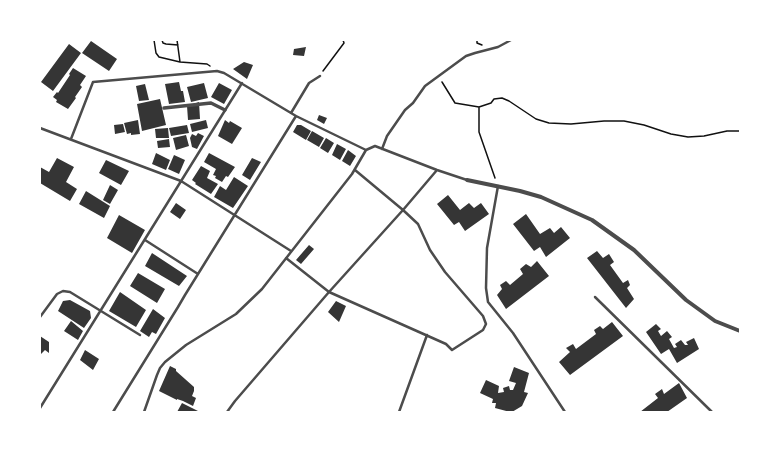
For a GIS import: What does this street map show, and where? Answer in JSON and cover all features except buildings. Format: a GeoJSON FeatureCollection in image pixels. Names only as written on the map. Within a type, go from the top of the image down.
{"type":"FeatureCollection","features":[{"type":"Feature","properties":{"kind":"street"},"geometry":{"type":"LineString","coordinates":[[164,108],[211,103],[225,110]]}},
{"type":"Feature","properties":{"kind":"street"},"geometry":{"type":"LineString","coordinates":[[467,180],[541,197],[592,220],[634,250],[686,300],[715,321],[740,331]]}},
{"type":"Feature","properties":{"kind":"lane"},"geometry":{"type":"LineString","coordinates":[[382,149],[387,136],[405,110],[413,103],[425,86],[466,56],[498,47],[511,40]]}},
{"type":"Feature","properties":{"kind":"lane"},"geometry":{"type":"LineString","coordinates":[[71,140],[93,82],[224,72],[296,116],[366,150]]}},
{"type":"Feature","properties":{"kind":"lane"},"geometry":{"type":"LineString","coordinates":[[291,113],[309,83],[320,76]]}},
{"type":"Feature","properties":{"kind":"lane"},"geometry":{"type":"LineString","coordinates":[[40,408],[242,83]]}},
{"type":"Feature","properties":{"kind":"lane"},"geometry":{"type":"LineString","coordinates":[[113,412],[296,116]]}},
{"type":"Feature","properties":{"kind":"lane"},"geometry":{"type":"LineString","coordinates":[[40,128],[181,181],[291,252]]}},
{"type":"Feature","properties":{"kind":"lane"},"geometry":{"type":"LineString","coordinates":[[144,412],[157,375],[165,362],[186,345],[236,314],[262,289],[355,170],[366,150],[375,146],[467,180]]}},
{"type":"Feature","properties":{"kind":"lane"},"geometry":{"type":"LineString","coordinates":[[286,258],[329,292],[427,335],[446,344],[452,350],[483,330],[486,324],[483,316],[445,272],[430,250],[418,224],[355,170]]}},
{"type":"Feature","properties":{"kind":"lane"},"geometry":{"type":"LineString","coordinates":[[227,412],[329,292],[437,170]]}},
{"type":"Feature","properties":{"kind":"lane"},"geometry":{"type":"LineString","coordinates":[[498,186],[487,248],[486,288],[488,302],[513,332],[565,412]]}},
{"type":"Feature","properties":{"kind":"lane"},"geometry":{"type":"LineString","coordinates":[[145,240],[198,274]]}},
{"type":"Feature","properties":{"kind":"lane"},"geometry":{"type":"LineString","coordinates":[[40,317],[57,294],[63,291],[70,292],[140,335]]}},
{"type":"Feature","properties":{"kind":"lane"},"geometry":{"type":"LineString","coordinates":[[595,297],[712,412]]}},
{"type":"Feature","properties":{"kind":"lane"},"geometry":{"type":"LineString","coordinates":[[399,412],[427,335]]}},
{"type":"Feature","properties":{"kind":"path"},"geometry":{"type":"LineString","coordinates":[[154,40],[157,55],[162,58],[180,62],[207,64],[220,72]]}},
{"type":"Feature","properties":{"kind":"path"},"geometry":{"type":"LineString","coordinates":[[162,40],[163,43],[166,44],[178,45]]}},
{"type":"Feature","properties":{"kind":"path"},"geometry":{"type":"LineString","coordinates":[[177,40],[180,62]]}},
{"type":"Feature","properties":{"kind":"path"},"geometry":{"type":"LineString","coordinates":[[320,76],[344,43],[343,40]]}},
{"type":"Feature","properties":{"kind":"path"},"geometry":{"type":"LineString","coordinates":[[438,76],[455,103],[479,107],[491,103],[494,99],[502,98],[536,119],[549,123],[571,124],[624,121],[688,137],[704,136],[727,131],[740,131]]}},
{"type":"Feature","properties":{"kind":"path"},"geometry":{"type":"LineString","coordinates":[[479,107],[479,132],[492,173],[498,186]]}}]}
